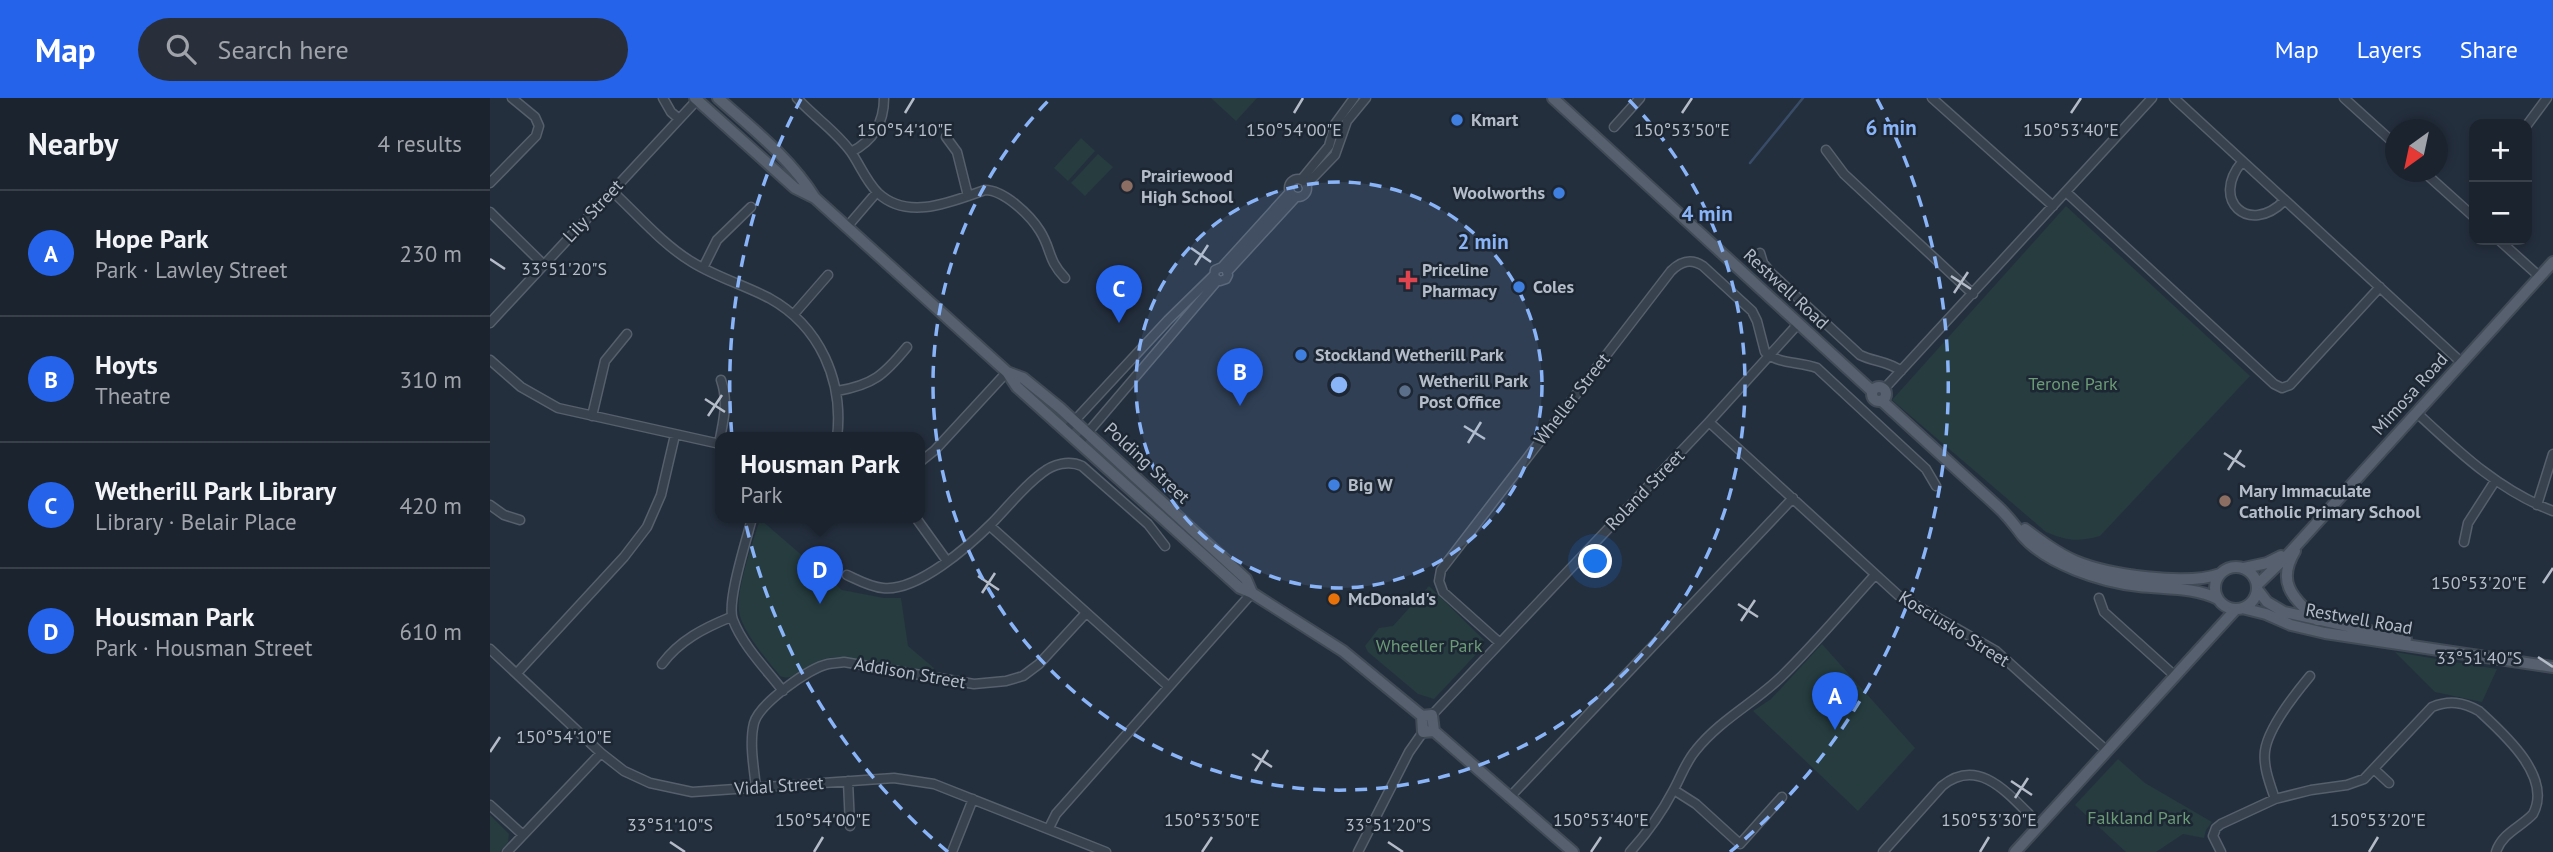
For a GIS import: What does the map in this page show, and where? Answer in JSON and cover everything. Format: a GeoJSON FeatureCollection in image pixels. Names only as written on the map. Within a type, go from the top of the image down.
{"type":"FeatureCollection","features":[{"type":"Feature","properties":{"kind":"main road","name":"Polding Street"},"geometry":{"type":"LineString","coordinates":[[718,98],[788,163],[803,179],[815,198],[1007,372],[1017,387],[1240,588],[1343,651],[1427,716]]}},
{"type":"Feature","properties":{"kind":"main road"},"geometry":{"type":"LineString","coordinates":[[728,98],[732,110]]}},
{"type":"Feature","properties":{"kind":"main road","name":"Restwell Road"},"geometry":{"type":"LineString","coordinates":[[1553,98],[1798,324],[1879,394],[2015,524],[2066,557],[2105,570],[2186,580],[2207,579],[2220,574]]}},
{"type":"Feature","properties":{"kind":"main road","name":"Polding Street"},"geometry":{"type":"LineString","coordinates":[[697,99],[795,188],[815,198]]}},
{"type":"Feature","properties":{"kind":"main road","name":"Mimosa Road"},"geometry":{"type":"LineString","coordinates":[[2257,587],[2553,262]]}},
{"type":"Feature","properties":{"kind":"main road","name":"Polding Street"},"geometry":{"type":"LineString","coordinates":[[1007,372],[1023,378],[1074,420],[1246,579],[1252,593]]}},
{"type":"Feature","properties":{"kind":"main road","name":"Restwell Road"},"geometry":{"type":"LineString","coordinates":[[2015,524],[2022,535],[2040,550],[2084,573],[2117,583],[2204,593],[2221,602]]}},
{"type":"Feature","properties":{"kind":"main road"},"geometry":{"type":"LineString","coordinates":[[2303,537],[2291,557],[2287,573],[2288,587],[2293,598],[2318,621]]}},
{"type":"Feature","properties":{"kind":"main road","name":"Mimosa Road"},"geometry":{"type":"LineString","coordinates":[[2244,568],[2267,563],[2292,549]]}},
{"type":"Feature","properties":{"kind":"main road"},"geometry":{"type":"LineString","coordinates":[[2015,852],[2175,676],[2211,639],[2239,608],[2253,600],[2257,587],[2254,576],[2244,568],[2231,567],[2220,574],[2215,586],[2221,602],[2211,639]]}},
{"type":"Feature","properties":{"kind":"main road","name":"Restwell Road"},"geometry":{"type":"LineString","coordinates":[[2257,587],[2274,607],[2318,621],[2473,654]]}},
{"type":"Feature","properties":{"kind":"main road"},"geometry":{"type":"LineString","coordinates":[[2221,602],[2239,608]]}},
{"type":"Feature","properties":{"kind":"main road","name":"Restwell Road"},"geometry":{"type":"LineString","coordinates":[[2239,608],[2325,633],[2553,667]]}},
{"type":"Feature","properties":{"kind":"main road"},"geometry":{"type":"LineString","coordinates":[[1427,716],[1429,732],[1573,852]]}},
{"type":"Feature","properties":{"kind":"street"},"geometry":{"type":"LineString","coordinates":[[490,183],[536,136],[539,126],[535,117],[512,98]]}},
{"type":"Feature","properties":{"kind":"street"},"geometry":{"type":"LineString","coordinates":[[663,98],[679,120]]}},
{"type":"Feature","properties":{"kind":"street"},"geometry":{"type":"LineString","coordinates":[[797,98],[828,126],[851,152],[877,192],[902,208],[916,208],[985,190],[995,190],[1005,196],[1041,233],[1052,265],[1065,278]]}},
{"type":"Feature","properties":{"kind":"street"},"geometry":{"type":"LineString","coordinates":[[851,152],[872,138],[880,121],[884,98]]}},
{"type":"Feature","properties":{"kind":"street"},"geometry":{"type":"LineString","coordinates":[[1304,182],[1329,146],[1335,124],[1353,98]]}},
{"type":"Feature","properties":{"kind":"street"},"geometry":{"type":"LineString","coordinates":[[1079,443],[1216,277],[1215,270],[1225,269],[1293,195],[1292,182],[1304,182],[1335,155],[1347,121],[1366,98]]}},
{"type":"Feature","properties":{"kind":"street"},"geometry":{"type":"LineString","coordinates":[[1614,127],[1640,98]]}},
{"type":"Feature","properties":{"kind":"street"},"geometry":{"type":"LineString","coordinates":[[1932,98],[2053,206]]}},
{"type":"Feature","properties":{"kind":"street"},"geometry":{"type":"LineString","coordinates":[[1879,394],[2152,98]]}},
{"type":"Feature","properties":{"kind":"street"},"geometry":{"type":"LineString","coordinates":[[2174,98],[2462,363]]}},
{"type":"Feature","properties":{"kind":"street"},"geometry":{"type":"LineString","coordinates":[[2344,98],[2385,135]]}},
{"type":"Feature","properties":{"kind":"street"},"geometry":{"type":"LineString","coordinates":[[2531,119],[2547,98]]}},
{"type":"Feature","properties":{"kind":"street","name":"Lily Street"},"geometry":{"type":"LineString","coordinates":[[490,323],[697,99]]}},
{"type":"Feature","properties":{"kind":"street"},"geometry":{"type":"LineString","coordinates":[[946,137],[957,152],[968,196]]}},
{"type":"Feature","properties":{"kind":"street"},"geometry":{"type":"LineString","coordinates":[[1826,150],[1844,174],[1973,294]]}},
{"type":"Feature","properties":{"kind":"street"},"geometry":{"type":"LineString","coordinates":[[2242,162],[2234,172],[2229,191],[2231,201],[2238,209],[2249,215],[2260,216],[2274,211],[2284,201]]}},
{"type":"Feature","properties":{"kind":"street"},"geometry":{"type":"LineString","coordinates":[[1293,195],[1304,195],[1307,191],[1304,182]]}},
{"type":"Feature","properties":{"kind":"street"},"geometry":{"type":"LineString","coordinates":[[2435,182],[2469,212]]}},
{"type":"Feature","properties":{"kind":"street"},"geometry":{"type":"LineString","coordinates":[[612,191],[670,245],[703,268],[769,298],[794,314],[812,334],[827,359],[837,391],[837,432]]}},
{"type":"Feature","properties":{"kind":"street"},"geometry":{"type":"LineString","coordinates":[[847,227],[877,192]]}},
{"type":"Feature","properties":{"kind":"street"},"geometry":{"type":"LineString","coordinates":[[2066,192],[2274,384],[2282,388],[2290,385],[2380,287]]}},
{"type":"Feature","properties":{"kind":"street"},"geometry":{"type":"LineString","coordinates":[[703,268],[717,240],[751,206]]}},
{"type":"Feature","properties":{"kind":"street"},"geometry":{"type":"LineString","coordinates":[[490,212],[544,264]]}},
{"type":"Feature","properties":{"kind":"street"},"geometry":{"type":"LineString","coordinates":[[2505,245],[2540,276]]}},
{"type":"Feature","properties":{"kind":"street"},"geometry":{"type":"LineString","coordinates":[[1760,253],[1763,264],[1771,273],[1860,355],[1867,359],[1887,362],[1901,371]]}},
{"type":"Feature","properties":{"kind":"street","name":"Wheller Street"},"geometry":{"type":"LineString","coordinates":[[1500,643],[1443,592],[1439,581],[1441,570],[1671,271],[1684,262],[1695,262],[1703,267],[1752,311],[1763,349],[1769,356]]}},
{"type":"Feature","properties":{"kind":"street"},"geometry":{"type":"LineString","coordinates":[[1216,277],[1226,279],[1225,269]]}},
{"type":"Feature","properties":{"kind":"street"},"geometry":{"type":"LineString","coordinates":[[794,314],[828,275]]}},
{"type":"Feature","properties":{"kind":"street"},"geometry":{"type":"LineString","coordinates":[[1065,431],[1146,343],[1216,277]]}},
{"type":"Feature","properties":{"kind":"street","name":"Roland Street"},"geometry":{"type":"LineString","coordinates":[[1427,716],[1500,643],[1798,324]]}},
{"type":"Feature","properties":{"kind":"street"},"geometry":{"type":"LineString","coordinates":[[593,416],[605,361],[627,334]]}},
{"type":"Feature","properties":{"kind":"street"},"geometry":{"type":"LineString","coordinates":[[1146,343],[1156,351]]}},
{"type":"Feature","properties":{"kind":"street"},"geometry":{"type":"LineString","coordinates":[[837,391],[874,381],[888,370],[906,347]]}},
{"type":"Feature","properties":{"kind":"street"},"geometry":{"type":"LineString","coordinates":[[1769,356],[1817,368],[1926,469],[1936,485]]}},
{"type":"Feature","properties":{"kind":"street"},"geometry":{"type":"LineString","coordinates":[[490,360],[537,398],[558,408],[715,443]]}},
{"type":"Feature","properties":{"kind":"street"},"geometry":{"type":"LineString","coordinates":[[925,458],[1007,372]]}},
{"type":"Feature","properties":{"kind":"street"},"geometry":{"type":"LineString","coordinates":[[721,380],[726,395],[721,432]]}},
{"type":"Feature","properties":{"kind":"street"},"geometry":{"type":"LineString","coordinates":[[2416,412],[2465,458],[2495,481],[2553,511]]}},
{"type":"Feature","properties":{"kind":"street","name":"Kosciusko Street"},"geometry":{"type":"LineString","coordinates":[[1709,422],[1875,575],[1912,604],[1996,651],[2107,751]]}},
{"type":"Feature","properties":{"kind":"street"},"geometry":{"type":"LineString","coordinates":[[517,673],[624,558],[647,527],[662,495],[675,435]]}},
{"type":"Feature","properties":{"kind":"street"},"geometry":{"type":"LineString","coordinates":[[2537,505],[2553,454]]}},
{"type":"Feature","properties":{"kind":"street"},"geometry":{"type":"LineString","coordinates":[[847,575],[883,588],[901,587],[922,578],[989,526],[1041,473],[1052,467],[1074,463],[1082,466],[1148,524],[1165,546]]}},
{"type":"Feature","properties":{"kind":"street"},"geometry":{"type":"LineString","coordinates":[[2464,542],[2468,523],[2495,481]]}},
{"type":"Feature","properties":{"kind":"street"},"geometry":{"type":"LineString","coordinates":[[1510,798],[1793,498]]}},
{"type":"Feature","properties":{"kind":"street"},"geometry":{"type":"LineString","coordinates":[[490,505],[504,515],[520,520]]}},
{"type":"Feature","properties":{"kind":"street"},"geometry":{"type":"LineString","coordinates":[[751,523],[732,599],[731,617],[743,639],[783,691]]}},
{"type":"Feature","properties":{"kind":"street"},"geometry":{"type":"LineString","coordinates":[[920,523],[947,561]]}},
{"type":"Feature","properties":{"kind":"street"},"geometry":{"type":"LineString","coordinates":[[989,526],[1168,686]]}},
{"type":"Feature","properties":{"kind":"street"},"geometry":{"type":"LineString","coordinates":[[1630,852],[1651,828],[1674,790],[1682,769],[1697,748],[1782,677],[1875,575]]}},
{"type":"Feature","properties":{"kind":"street"},"geometry":{"type":"LineString","coordinates":[[1049,828],[1056,814],[1252,593]]}},
{"type":"Feature","properties":{"kind":"street"},"geometry":{"type":"LineString","coordinates":[[2099,598],[2104,612],[2175,676]]}},
{"type":"Feature","properties":{"kind":"street","name":"Addison Street"},"geometry":{"type":"LineString","coordinates":[[756,788],[752,733],[755,719],[763,707],[811,671],[827,664],[844,662],[974,684],[1006,681],[1023,676],[1039,664],[1086,613]]}},
{"type":"Feature","properties":{"kind":"street"},"geometry":{"type":"LineString","coordinates":[[663,664],[673,650],[687,638],[731,617]]}},
{"type":"Feature","properties":{"kind":"street","name":"Vidal Street"},"geometry":{"type":"LineString","coordinates":[[490,649],[601,753],[624,771],[650,783],[672,790],[692,792],[848,781],[912,780],[934,784],[1106,852]]}},
{"type":"Feature","properties":{"kind":"street"},"geometry":{"type":"LineString","coordinates":[[2274,799],[2265,764],[2265,749],[2295,695],[2310,676]]}},
{"type":"Feature","properties":{"kind":"street"},"geometry":{"type":"LineString","coordinates":[[2221,852],[2213,839],[2216,828],[2274,799],[2347,785],[2364,779],[2432,707],[2444,702],[2469,705],[2479,711],[2537,765],[2542,778],[2544,792],[2534,813],[2501,840],[2496,852]]}},
{"type":"Feature","properties":{"kind":"street"},"geometry":{"type":"LineString","coordinates":[[1358,852],[1409,752],[1429,732]]}},
{"type":"Feature","properties":{"kind":"street"},"geometry":{"type":"LineString","coordinates":[[507,852],[601,753]]}},
{"type":"Feature","properties":{"kind":"street"},"geometry":{"type":"LineString","coordinates":[[2375,770],[2389,783]]}},
{"type":"Feature","properties":{"kind":"street"},"geometry":{"type":"LineString","coordinates":[[1883,852],[1942,786],[1963,774],[1983,776],[1993,782],[2040,825]]}},
{"type":"Feature","properties":{"kind":"street"},"geometry":{"type":"LineString","coordinates":[[848,781],[850,826]]}},
{"type":"Feature","properties":{"kind":"street"},"geometry":{"type":"LineString","coordinates":[[1674,790],[1696,804],[1740,844],[1782,797]]}},
{"type":"Feature","properties":{"kind":"street"},"geometry":{"type":"LineString","coordinates":[[952,852],[973,799]]}},
{"type":"Feature","properties":{"kind":"street"},"geometry":{"type":"LineString","coordinates":[[490,805],[523,835]]}},
{"type":"Feature","properties":{"kind":"green space"},"geometry":{"type":"Polygon","coordinates":[[[1211,98],[1257,98],[1236,121],[1211,98]]]}},
{"type":"Feature","properties":{"kind":"green space"},"geometry":{"type":"Polygon","coordinates":[[[1081,138],[1095,151],[1068,181],[1054,168],[1081,138]]]}},
{"type":"Feature","properties":{"kind":"green space"},"geometry":{"type":"Polygon","coordinates":[[[1098,154],[1113,167],[1085,196],[1071,183],[1098,154]]]}},
{"type":"Feature","properties":{"kind":"green space","name":"Terone Park"},"geometry":{"type":"Polygon","coordinates":[[[2066,206],[2250,376],[2100,536],[2079,540],[2046,532],[1892,400],[2066,206]]]}},
{"type":"Feature","properties":{"kind":"green space"},"geometry":{"type":"Polygon","coordinates":[[[759,523],[765,523],[842,590],[884,598],[901,598],[908,646],[934,668],[933,671],[834,657],[819,661],[795,676],[780,676],[749,636],[739,611],[742,578],[759,523]]]}},
{"type":"Feature","properties":{"kind":"green space","name":"Wheeller Park"},"geometry":{"type":"Polygon","coordinates":[[[1429,586],[1484,640],[1483,647],[1434,699],[1418,694],[1368,652],[1365,646],[1379,628],[1393,626],[1429,586]]]}},
{"type":"Feature","properties":{"kind":"green space"},"geometry":{"type":"Polygon","coordinates":[[[1822,644],[1915,748],[1858,811],[1753,711],[1771,699],[1822,644]]]}},
{"type":"Feature","properties":{"kind":"green space"},"geometry":{"type":"Polygon","coordinates":[[[2395,652],[2497,669],[2482,702],[2435,692],[2395,652]]]}},
{"type":"Feature","properties":{"kind":"green space","name":"Falkland Park"},"geometry":{"type":"Polygon","coordinates":[[[2118,759],[2145,783],[2212,822],[2204,838],[2183,834],[2156,852],[2126,852],[2075,805],[2118,759]]]}},
{"type":"Feature","properties":{"kind":"green space"},"geometry":{"type":"Polygon","coordinates":[[[490,815],[509,834],[508,842],[500,852],[490,852],[490,815]]]}},
{"type":"Feature","properties":{"kind":"waterway"},"geometry":{"type":"LineString","coordinates":[[1750,163],[1803,98]]}},
{"type":"Feature","properties":{"kind":"place","name":"Kmart"},"geometry":{"type":"Point","coordinates":[1457,120]}},
{"type":"Feature","properties":{"kind":"place","name":"Prairiewood High School"},"geometry":{"type":"Point","coordinates":[1127,186]}},
{"type":"Feature","properties":{"kind":"place","name":"Woolworths"},"geometry":{"type":"Point","coordinates":[1559,193]}},
{"type":"Feature","properties":{"kind":"place","name":"Priceline Pharmacy"},"geometry":{"type":"Point","coordinates":[1408,280]}},
{"type":"Feature","properties":{"kind":"place","name":"Coles"},"geometry":{"type":"Point","coordinates":[1519,287]}},
{"type":"Feature","properties":{"kind":"place","name":"Wetherill Park Library"},"geometry":{"type":"Point","coordinates":[1119,323]}},
{"type":"Feature","properties":{"kind":"place","name":"Stockland Wetherill Park"},"geometry":{"type":"Point","coordinates":[1301,355]}},
{"type":"Feature","properties":{"kind":"place","name":"Wetherill Park Post Office"},"geometry":{"type":"Point","coordinates":[1405,391]}},
{"type":"Feature","properties":{"kind":"place","name":"Hoyts"},"geometry":{"type":"Point","coordinates":[1240,406]}},
{"type":"Feature","properties":{"kind":"place","name":"Big W"},"geometry":{"type":"Point","coordinates":[1334,485]}},
{"type":"Feature","properties":{"kind":"place","name":"Mary Immaculate Catholic Primary School"},"geometry":{"type":"Point","coordinates":[2225,501]}},
{"type":"Feature","properties":{"kind":"place","name":"McDonald's"},"geometry":{"type":"Point","coordinates":[1334,599]}},
{"type":"Feature","properties":{"kind":"place","name":"Housman Park"},"geometry":{"type":"Point","coordinates":[820,604]}},
{"type":"Feature","properties":{"kind":"place","name":"Hope Park"},"geometry":{"type":"Point","coordinates":[1835,730]}}]}
